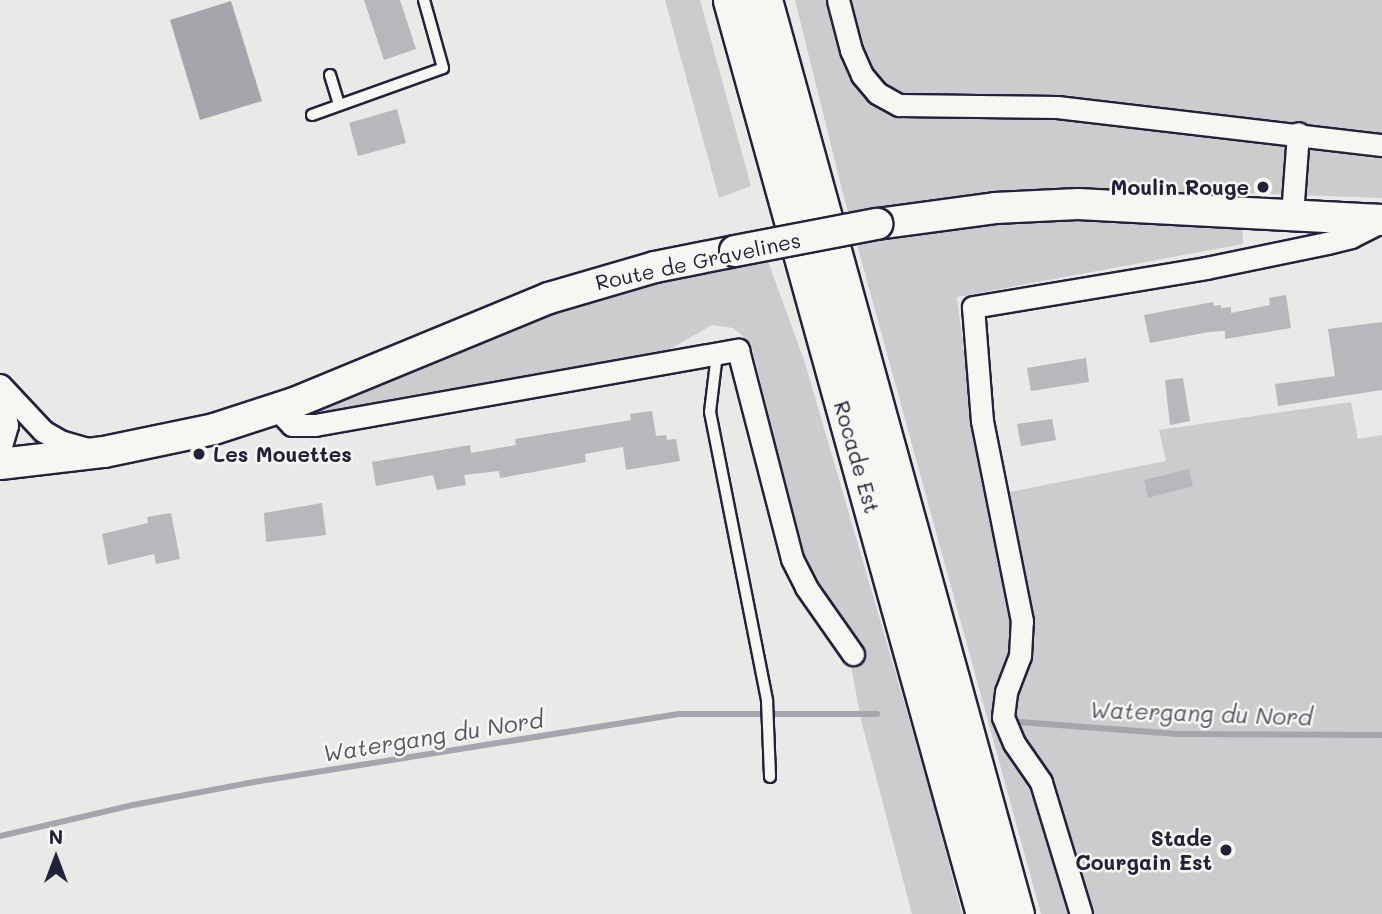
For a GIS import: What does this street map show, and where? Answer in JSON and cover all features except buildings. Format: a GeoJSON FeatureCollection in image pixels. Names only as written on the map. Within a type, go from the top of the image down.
{"type":"FeatureCollection","features":[{"type":"Feature","properties":{"kind":"highway","name":"Rocade Est"},"geometry":{"type":"LineString","coordinates":[[731,0],[984,914]]}},
{"type":"Feature","properties":{"kind":"highway","name":"Rocade Est"},"geometry":{"type":"LineString","coordinates":[[764,0],[1016,914]]}},
{"type":"Feature","properties":{"kind":"main road","name":"Route de Gravelines"},"geometry":{"type":"LineString","coordinates":[[1,450],[38,461],[104,452],[214,429],[277,410],[549,298],[617,277],[877,224],[995,208],[1078,204],[1382,221]]}},
{"type":"Feature","properties":{"kind":"street"},"geometry":{"type":"LineString","coordinates":[[838,0],[851,50],[862,75],[877,93],[899,105],[1057,107],[1298,133],[1382,145]]}},
{"type":"Feature","properties":{"kind":"street"},"geometry":{"type":"LineString","coordinates":[[1292,215],[1298,133]]}},
{"type":"Feature","properties":{"kind":"street"},"geometry":{"type":"LineString","coordinates":[[1081,914],[1041,782],[1014,743],[1003,717],[1006,692],[1020,656],[1023,621],[980,414],[973,307],[1206,268],[1328,243],[1351,237],[1382,221]]}},
{"type":"Feature","properties":{"kind":"street"},"geometry":{"type":"LineString","coordinates":[[277,410],[292,425],[315,425],[738,351],[792,559],[806,587],[853,654]]}},
{"type":"Feature","properties":{"kind":"street"},"geometry":{"type":"LineString","coordinates":[[0,384],[43,431],[69,444],[104,452]]}},
{"type":"Feature","properties":{"kind":"street"},"geometry":{"type":"LineString","coordinates":[[0,392],[7,415],[1,450]]}},
{"type":"Feature","properties":{"kind":"lane"},"geometry":{"type":"LineString","coordinates":[[312,115],[443,68],[424,0]]}},
{"type":"Feature","properties":{"kind":"lane"},"geometry":{"type":"LineString","coordinates":[[330,75],[339,105]]}},
{"type":"Feature","properties":{"kind":"lane"},"geometry":{"type":"LineString","coordinates":[[717,354],[710,412],[768,701],[771,777]]}},
{"type":"Feature","properties":{"kind":"shaded area"},"geometry":{"type":"Polygon","coordinates":[[[665,0],[700,0],[751,186],[719,198],[665,0]]]}},
{"type":"Feature","properties":{"kind":"shaded area"},"geometry":{"type":"Polygon","coordinates":[[[795,0],[1382,0],[1382,198],[1241,193],[1243,244],[957,297],[974,429],[990,496],[1166,461],[1159,430],[1351,402],[1358,439],[1382,435],[1382,914],[1041,914],[842,190],[795,0]]]}},
{"type":"Feature","properties":{"kind":"shaded area"},"geometry":{"type":"Polygon","coordinates":[[[231,1],[262,101],[200,120],[170,20],[231,1]]]}},
{"type":"Feature","properties":{"kind":"shaded area"},"geometry":{"type":"Polygon","coordinates":[[[766,256],[805,363],[928,784],[962,914],[912,914],[861,720],[842,617],[804,562],[751,343],[733,328],[712,325],[665,352],[400,397],[319,415],[308,413],[532,317],[641,285],[766,256]]]}},
{"type":"Feature","properties":{"kind":"waterway","name":"Watergang du Nord"},"geometry":{"type":"LineString","coordinates":[[0,836],[133,805],[248,783],[679,714],[877,714]]}},
{"type":"Feature","properties":{"kind":"waterway","name":"Watergang du Nord"},"geometry":{"type":"LineString","coordinates":[[1019,722],[1178,734],[1382,735]]}},
{"type":"Feature","properties":{"kind":"place","name":"Moulin Rouge"},"geometry":{"type":"Point","coordinates":[1263,187]}},
{"type":"Feature","properties":{"kind":"place","name":"Les Mouettes"},"geometry":{"type":"Point","coordinates":[199,454]}},
{"type":"Feature","properties":{"kind":"place","name":"Stade Courgain Est"},"geometry":{"type":"Point","coordinates":[1226,850]}}]}
